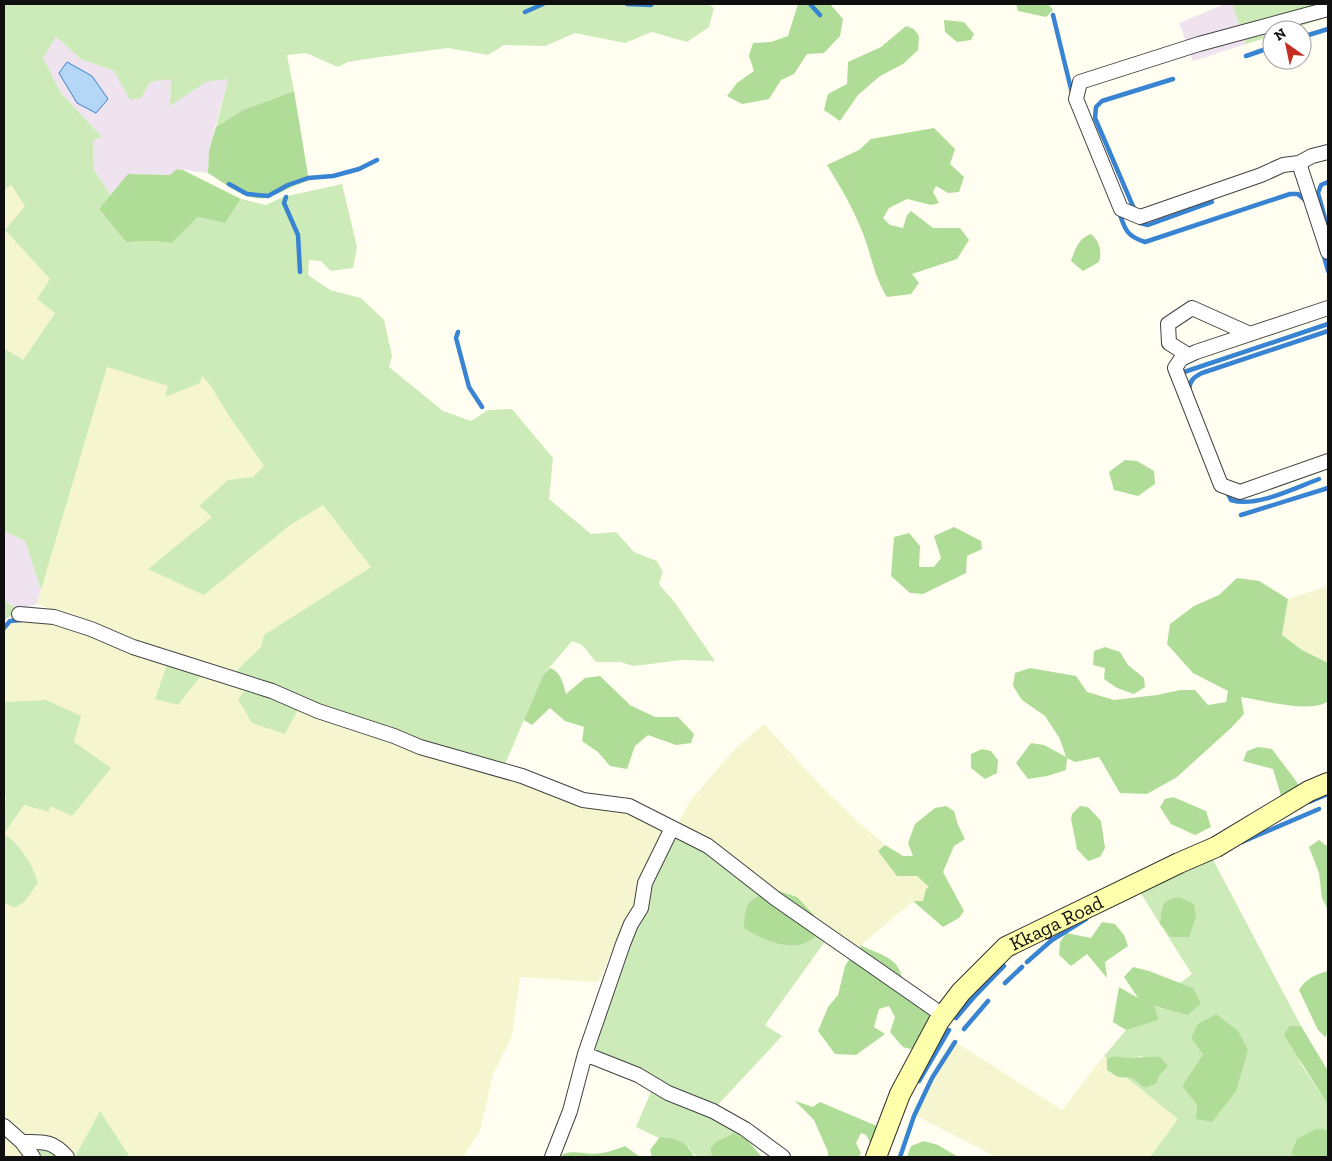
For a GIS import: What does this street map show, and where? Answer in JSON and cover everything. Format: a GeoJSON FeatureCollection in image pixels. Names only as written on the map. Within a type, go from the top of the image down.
{"type":"FeatureCollection","features":[{"type":"Feature","properties":{"kind":"street"},"geometry":{"type":"LineString","coordinates":[[1328,10],[1199,44],[1080,82],[1076,99],[1121,209],[1140,218],[1261,175],[1283,165],[1299,163],[1312,156],[1328,152]]}},
{"type":"Feature","properties":{"kind":"street"},"geometry":{"type":"LineString","coordinates":[[1299,163],[1328,252]]}},
{"type":"Feature","properties":{"kind":"street"},"geometry":{"type":"LineString","coordinates":[[1188,355],[1169,343],[1168,324],[1192,308],[1250,334]]}},
{"type":"Feature","properties":{"kind":"street"},"geometry":{"type":"LineString","coordinates":[[1328,308],[1188,355],[1181,359],[1175,368],[1221,485],[1240,492],[1328,461]]}},
{"type":"Feature","properties":{"kind":"street"},"geometry":{"type":"LineString","coordinates":[[18,614],[54,617],[91,629],[133,647],[272,691],[318,711],[394,736],[420,747],[522,776],[583,800],[629,806],[708,846],[791,910],[937,1011],[945,1013]]}},
{"type":"Feature","properties":{"kind":"street","name":"Kkaga Road"},"geometry":{"type":"LineString","coordinates":[[876,1157],[907,1080],[932,1032],[945,1013],[976,976],[1006,947],[1179,863],[1216,848],[1309,791],[1328,783]]}},
{"type":"Feature","properties":{"kind":"street"},"geometry":{"type":"LineString","coordinates":[[552,1157],[570,1111],[585,1054],[623,944],[631,924],[641,908],[645,883],[672,828]]}},
{"type":"Feature","properties":{"kind":"street"},"geometry":{"type":"LineString","coordinates":[[585,1054],[638,1075],[668,1093],[713,1111],[745,1129],[783,1157]]}},
{"type":"Feature","properties":{"kind":"street"},"geometry":{"type":"LineString","coordinates":[[4,1126],[22,1142],[33,1157]]}},
{"type":"Feature","properties":{"kind":"street"},"geometry":{"type":"LineString","coordinates":[[22,1142],[44,1142],[58,1148],[67,1157]]}},
{"type":"Feature","properties":{"kind":"shaded area"},"geometry":{"type":"Polygon","coordinates":[[[1225,4],[1232,4],[1246,44],[1193,61],[1179,23],[1225,4]]]}},
{"type":"Feature","properties":{"kind":"shaded area"},"geometry":{"type":"Polygon","coordinates":[[[56,37],[81,59],[114,71],[141,98],[150,82],[171,79],[170,105],[206,82],[228,79],[209,150],[208,173],[177,169],[170,175],[129,174],[111,196],[94,170],[93,140],[102,137],[61,93],[43,58],[56,37]]]}},
{"type":"Feature","properties":{"kind":"shaded area"},"geometry":{"type":"Polygon","coordinates":[[[4,531],[25,541],[41,590],[37,604],[20,610],[4,601],[4,531]]]}},
{"type":"Feature","properties":{"kind":"green space"},"geometry":{"type":"Polygon","coordinates":[[[4,4],[708,4],[714,8],[709,27],[687,42],[652,32],[625,43],[575,33],[545,46],[504,45],[488,55],[448,48],[348,62],[338,67],[306,53],[287,55],[294,91],[243,110],[216,127],[228,79],[206,82],[170,106],[171,79],[150,82],[141,98],[130,100],[114,71],[81,59],[56,37],[43,58],[61,93],[102,137],[93,140],[94,170],[111,196],[99,209],[126,242],[154,241],[172,243],[198,217],[225,223],[241,199],[266,205],[283,197],[342,184],[357,247],[353,268],[331,271],[321,261],[309,260],[308,275],[330,290],[361,298],[384,320],[392,356],[389,367],[443,411],[471,421],[488,410],[512,409],[553,458],[549,499],[591,534],[616,532],[634,552],[657,561],[663,572],[659,584],[675,603],[715,661],[682,660],[634,666],[620,662],[596,662],[582,645],[572,641],[543,675],[503,769],[232,675],[261,647],[264,635],[371,567],[323,505],[289,526],[204,595],[148,569],[212,517],[199,506],[228,480],[253,477],[264,466],[202,376],[200,383],[165,397],[168,386],[107,367],[41,590],[25,541],[4,531],[4,348],[23,360],[55,313],[37,299],[50,279],[5,230],[25,206],[11,185],[4,190],[4,4]]]}},
{"type":"Feature","properties":{"kind":"green space"},"geometry":{"type":"Polygon","coordinates":[[[798,4],[830,4],[843,19],[840,36],[824,53],[807,54],[794,74],[781,80],[769,99],[742,104],[727,96],[737,83],[754,71],[749,56],[753,43],[771,42],[788,36],[798,4]]]}},
{"type":"Feature","properties":{"kind":"green space"},"geometry":{"type":"Polygon","coordinates":[[[1016,4],[1048,4],[1053,10],[1046,17],[1018,11],[1016,4]]]}},
{"type":"Feature","properties":{"kind":"green space"},"geometry":{"type":"Polygon","coordinates":[[[1232,4],[1328,4],[1328,17],[1312,22],[1312,20],[1262,20],[1262,39],[1246,44],[1232,4]]]}},
{"type":"Feature","properties":{"kind":"green space"},"geometry":{"type":"Polygon","coordinates":[[[944,20],[964,22],[974,34],[971,40],[957,42],[945,32],[944,20]]]}},
{"type":"Feature","properties":{"kind":"green space"},"geometry":{"type":"Polygon","coordinates":[[[906,26],[914,29],[919,36],[918,50],[903,64],[880,76],[858,95],[840,121],[824,110],[828,94],[847,84],[848,62],[881,47],[906,26]]]}},
{"type":"Feature","properties":{"kind":"green space"},"geometry":{"type":"Polygon","coordinates":[[[294,91],[309,181],[272,196],[255,198],[231,188],[208,173],[209,150],[216,127],[243,110],[294,91]]]}},
{"type":"Feature","properties":{"kind":"green space"},"geometry":{"type":"Polygon","coordinates":[[[934,128],[955,149],[950,164],[964,177],[959,192],[948,193],[936,186],[933,192],[939,203],[931,205],[907,199],[889,208],[883,218],[890,225],[903,228],[907,215],[911,211],[933,228],[960,228],[969,240],[957,259],[912,274],[919,283],[911,294],[887,297],[879,281],[858,222],[827,165],[859,150],[871,139],[934,128]]]}},
{"type":"Feature","properties":{"kind":"green space"},"geometry":{"type":"Polygon","coordinates":[[[177,169],[183,170],[241,199],[225,223],[198,217],[172,243],[154,241],[126,242],[99,209],[128,174],[170,175],[177,169]]]}},
{"type":"Feature","properties":{"kind":"green space"},"geometry":{"type":"Polygon","coordinates":[[[11,185],[25,206],[5,230],[50,279],[55,312],[23,360],[4,348],[4,190],[11,185]]]}},
{"type":"Feature","properties":{"kind":"green space"},"geometry":{"type":"Polygon","coordinates":[[[1091,234],[1098,243],[1100,258],[1099,262],[1083,271],[1071,261],[1080,241],[1091,234]]]}},
{"type":"Feature","properties":{"kind":"green space"},"geometry":{"type":"Polygon","coordinates":[[[107,366],[168,386],[166,397],[202,375],[264,466],[253,477],[228,480],[199,506],[212,517],[149,570],[289,526],[323,505],[371,567],[264,635],[261,647],[232,675],[144,646],[108,630],[37,604],[107,366]]]}},
{"type":"Feature","properties":{"kind":"green space"},"geometry":{"type":"Polygon","coordinates":[[[1125,460],[1137,461],[1154,471],[1155,484],[1138,496],[1114,490],[1109,472],[1125,460]]]}},
{"type":"Feature","properties":{"kind":"green space"},"geometry":{"type":"Polygon","coordinates":[[[954,527],[981,541],[982,549],[967,556],[966,573],[923,594],[910,593],[891,576],[894,537],[909,533],[920,546],[919,567],[934,567],[941,558],[934,536],[954,527]]]}},
{"type":"Feature","properties":{"kind":"green space"},"geometry":{"type":"Polygon","coordinates":[[[1237,578],[1259,581],[1288,599],[1282,635],[1302,650],[1328,663],[1328,701],[1321,705],[1299,706],[1241,697],[1244,714],[1231,728],[1177,777],[1147,794],[1120,793],[1099,757],[1075,762],[1067,758],[1066,770],[1028,779],[1016,763],[1031,743],[1044,745],[1066,757],[1060,739],[1045,716],[1022,700],[1013,686],[1015,673],[1030,668],[1076,676],[1087,692],[1114,700],[1180,690],[1195,690],[1208,705],[1226,702],[1228,691],[1193,673],[1167,644],[1170,624],[1194,606],[1219,595],[1237,578]]]}},
{"type":"Feature","properties":{"kind":"green space"},"geometry":{"type":"Polygon","coordinates":[[[1328,586],[1328,663],[1302,650],[1282,635],[1288,599],[1328,586]]]}},
{"type":"Feature","properties":{"kind":"green space"},"geometry":{"type":"Polygon","coordinates":[[[4,601],[20,610],[4,620],[4,601]]]}},
{"type":"Feature","properties":{"kind":"green space"},"geometry":{"type":"Polygon","coordinates":[[[23,618],[59,623],[168,662],[155,699],[178,705],[204,672],[249,685],[252,723],[285,734],[300,706],[629,809],[666,831],[652,854],[635,902],[598,982],[520,977],[512,1036],[493,1074],[480,1131],[463,1157],[130,1157],[128,1154],[74,1157],[57,1141],[24,1135],[4,1122],[4,902],[14,907],[4,834],[24,805],[48,812],[50,805],[57,808],[73,742],[46,700],[4,702],[4,626],[8,621],[23,618]]]}},
{"type":"Feature","properties":{"kind":"green space"},"geometry":{"type":"Polygon","coordinates":[[[1105,647],[1120,652],[1128,665],[1144,678],[1145,687],[1134,694],[1117,688],[1104,679],[1105,668],[1093,665],[1094,651],[1105,647]]]}},
{"type":"Feature","properties":{"kind":"green space"},"geometry":{"type":"Polygon","coordinates":[[[168,662],[204,672],[178,705],[155,699],[168,662]]]}},
{"type":"Feature","properties":{"kind":"green space"},"geometry":{"type":"Polygon","coordinates":[[[550,668],[559,675],[566,694],[585,678],[600,676],[630,705],[655,717],[678,717],[694,734],[691,743],[676,745],[648,735],[635,746],[627,769],[610,766],[598,752],[582,741],[584,727],[565,721],[550,708],[532,725],[524,720],[543,675],[550,668]]]}},
{"type":"Feature","properties":{"kind":"green space"},"geometry":{"type":"Polygon","coordinates":[[[249,685],[300,706],[285,734],[252,723],[238,699],[249,685]]]}},
{"type":"Feature","properties":{"kind":"green space"},"geometry":{"type":"Polygon","coordinates":[[[46,700],[81,716],[74,742],[111,768],[72,816],[50,806],[49,812],[24,805],[4,834],[4,802],[6,801],[4,787],[4,702],[46,700]]]}},
{"type":"Feature","properties":{"kind":"green space"},"geometry":{"type":"Polygon","coordinates":[[[764,724],[820,785],[885,845],[878,851],[897,875],[917,876],[930,887],[926,889],[923,901],[913,901],[861,945],[864,957],[773,892],[676,827],[691,800],[734,750],[764,724]]]}},
{"type":"Feature","properties":{"kind":"green space"},"geometry":{"type":"Polygon","coordinates":[[[1258,747],[1272,749],[1296,781],[1307,800],[1282,799],[1273,769],[1243,761],[1247,751],[1258,747]]]}},
{"type":"Feature","properties":{"kind":"green space"},"geometry":{"type":"Polygon","coordinates":[[[982,749],[991,751],[998,760],[997,773],[985,779],[971,768],[971,754],[982,749]]]}},
{"type":"Feature","properties":{"kind":"green space"},"geometry":{"type":"Polygon","coordinates":[[[1173,797],[1206,811],[1211,827],[1195,835],[1171,824],[1160,807],[1165,799],[1173,797]]]}},
{"type":"Feature","properties":{"kind":"green space"},"geometry":{"type":"Polygon","coordinates":[[[946,806],[954,811],[965,839],[954,846],[943,872],[964,911],[959,918],[943,927],[913,901],[923,901],[926,889],[929,887],[917,876],[897,876],[878,851],[885,845],[903,856],[913,856],[908,843],[915,824],[935,808],[946,806]]]}},
{"type":"Feature","properties":{"kind":"green space"},"geometry":{"type":"Polygon","coordinates":[[[1080,806],[1088,807],[1101,821],[1105,848],[1100,857],[1088,861],[1077,849],[1071,819],[1072,814],[1080,806]]]}},
{"type":"Feature","properties":{"kind":"green space"},"geometry":{"type":"Polygon","coordinates":[[[4,834],[15,843],[25,856],[33,869],[38,883],[24,902],[14,908],[4,902],[4,834]]]}},
{"type":"Feature","properties":{"kind":"green space"},"geometry":{"type":"Polygon","coordinates":[[[676,838],[684,838],[719,861],[826,940],[765,1025],[782,1036],[715,1108],[588,1052],[606,972],[628,942],[670,843],[676,838]]]}},
{"type":"Feature","properties":{"kind":"green space"},"geometry":{"type":"Polygon","coordinates":[[[1319,840],[1328,847],[1328,910],[1322,898],[1319,873],[1309,847],[1319,840]]]}},
{"type":"Feature","properties":{"kind":"green space"},"geometry":{"type":"Polygon","coordinates":[[[1210,854],[1301,1026],[1289,1026],[1301,1064],[1328,1105],[1328,1132],[1325,1129],[1291,1154],[1296,1157],[1150,1157],[1178,1119],[1127,1078],[1132,1078],[1145,1088],[1156,1084],[1142,1056],[1126,1059],[1116,1056],[1107,1058],[1104,1056],[1126,1030],[1159,1020],[1153,1006],[1164,1009],[1193,988],[1180,983],[1192,974],[1163,929],[1170,937],[1162,905],[1160,924],[1138,889],[1210,854]],[[1203,1054],[1182,1086],[1197,1105],[1196,1119],[1203,1054]]]}},
{"type":"Feature","properties":{"kind":"green space"},"geometry":{"type":"Polygon","coordinates":[[[779,891],[797,897],[814,915],[815,936],[807,942],[799,945],[779,944],[760,937],[744,928],[746,911],[751,901],[779,891]]]}},
{"type":"Feature","properties":{"kind":"green space"},"geometry":{"type":"Polygon","coordinates":[[[1179,897],[1194,904],[1196,916],[1189,937],[1170,937],[1160,924],[1163,905],[1168,900],[1179,897]]]}},
{"type":"Feature","properties":{"kind":"green space"},"geometry":{"type":"Polygon","coordinates":[[[1102,922],[1115,924],[1124,935],[1128,946],[1105,962],[1107,978],[1087,954],[1071,966],[1059,955],[1060,942],[1066,933],[1091,938],[1102,922]]]}},
{"type":"Feature","properties":{"kind":"green space"},"geometry":{"type":"Polygon","coordinates":[[[860,945],[893,961],[901,974],[904,995],[927,1012],[934,1024],[918,1051],[903,1047],[890,1032],[895,1017],[889,1006],[879,1009],[874,1027],[885,1034],[856,1055],[835,1054],[818,1031],[828,1007],[838,995],[845,966],[849,960],[864,957],[860,945]]]}},
{"type":"Feature","properties":{"kind":"green space"},"geometry":{"type":"Polygon","coordinates":[[[1133,967],[1149,971],[1193,988],[1201,1003],[1188,1015],[1154,1006],[1159,1020],[1126,1030],[1113,1022],[1119,987],[1138,998],[1124,977],[1133,967]]]}},
{"type":"Feature","properties":{"kind":"green space"},"geometry":{"type":"Polygon","coordinates":[[[1328,971],[1328,1033],[1325,1037],[1318,1030],[1299,990],[1311,978],[1328,971]]]}},
{"type":"Feature","properties":{"kind":"green space"},"geometry":{"type":"Polygon","coordinates":[[[1216,1014],[1238,1031],[1248,1050],[1236,1091],[1212,1122],[1196,1119],[1197,1105],[1182,1086],[1203,1054],[1191,1038],[1198,1024],[1216,1014]]]}},
{"type":"Feature","properties":{"kind":"green space"},"geometry":{"type":"Polygon","coordinates":[[[1289,1026],[1301,1026],[1328,1071],[1328,1105],[1284,1035],[1289,1026]]]}},
{"type":"Feature","properties":{"kind":"green space"},"geometry":{"type":"Polygon","coordinates":[[[952,1040],[1062,1110],[1104,1056],[1107,1058],[1107,1070],[1118,1077],[1127,1078],[1178,1119],[1150,1157],[996,1157],[913,1114],[936,1066],[952,1040]]]}},
{"type":"Feature","properties":{"kind":"green space"},"geometry":{"type":"Polygon","coordinates":[[[1116,1056],[1127,1058],[1160,1057],[1168,1066],[1159,1076],[1156,1084],[1145,1088],[1132,1078],[1118,1077],[1107,1070],[1107,1058],[1116,1056]]]}},
{"type":"Feature","properties":{"kind":"green space"},"geometry":{"type":"Polygon","coordinates":[[[653,1087],[742,1132],[747,1140],[732,1133],[717,1141],[710,1148],[712,1157],[701,1157],[693,1154],[689,1147],[659,1138],[636,1127],[653,1087]]]}},
{"type":"Feature","properties":{"kind":"green space"},"geometry":{"type":"Polygon","coordinates":[[[795,1101],[813,1107],[820,1102],[884,1129],[871,1144],[866,1135],[861,1133],[856,1143],[861,1153],[859,1157],[828,1157],[828,1152],[814,1120],[795,1101]]]}},
{"type":"Feature","properties":{"kind":"green space"},"geometry":{"type":"Polygon","coordinates":[[[100,1111],[128,1154],[130,1157],[75,1157],[100,1111]]]}},
{"type":"Feature","properties":{"kind":"green space"},"geometry":{"type":"Polygon","coordinates":[[[1316,1129],[1325,1129],[1328,1132],[1328,1157],[1296,1157],[1291,1154],[1297,1139],[1316,1129]]]}},
{"type":"Feature","properties":{"kind":"green space"},"geometry":{"type":"Polygon","coordinates":[[[4,1131],[29,1157],[4,1157],[4,1131]]]}},
{"type":"Feature","properties":{"kind":"green space"},"geometry":{"type":"Polygon","coordinates":[[[733,1133],[747,1140],[762,1157],[712,1157],[710,1148],[717,1141],[733,1133]]]}},
{"type":"Feature","properties":{"kind":"green space"},"geometry":{"type":"Polygon","coordinates":[[[660,1137],[681,1141],[688,1147],[694,1157],[652,1157],[650,1150],[660,1137]]]}},
{"type":"Feature","properties":{"kind":"green space"},"geometry":{"type":"Polygon","coordinates":[[[924,1141],[938,1145],[958,1157],[907,1157],[911,1146],[924,1141]]]}},
{"type":"Feature","properties":{"kind":"green space"},"geometry":{"type":"Polygon","coordinates":[[[45,1146],[59,1157],[39,1157],[33,1147],[45,1146]]]}},
{"type":"Feature","properties":{"kind":"green space"},"geometry":{"type":"Polygon","coordinates":[[[625,1146],[640,1157],[561,1157],[563,1154],[577,1152],[597,1154],[625,1146]]]}},
{"type":"Feature","properties":{"kind":"water"},"geometry":{"type":"Polygon","coordinates":[[[67,62],[92,76],[108,99],[96,113],[77,103],[59,73],[67,62]]]}},
{"type":"Feature","properties":{"kind":"waterway"},"geometry":{"type":"LineString","coordinates":[[525,12],[543,4]]}},
{"type":"Feature","properties":{"kind":"waterway"},"geometry":{"type":"LineString","coordinates":[[627,4],[652,4]]}},
{"type":"Feature","properties":{"kind":"waterway"},"geometry":{"type":"LineString","coordinates":[[810,4],[820,15]]}},
{"type":"Feature","properties":{"kind":"waterway"},"geometry":{"type":"LineString","coordinates":[[1053,15],[1072,93]]}},
{"type":"Feature","properties":{"kind":"waterway"},"geometry":{"type":"LineString","coordinates":[[1312,34],[1328,29]]}},
{"type":"Feature","properties":{"kind":"waterway"},"geometry":{"type":"LineString","coordinates":[[1246,56],[1262,50]]}},
{"type":"Feature","properties":{"kind":"waterway"},"geometry":{"type":"LineString","coordinates":[[1135,211],[1095,118],[1096,107],[1102,101],[1173,79]]}},
{"type":"Feature","properties":{"kind":"waterway"},"geometry":{"type":"LineString","coordinates":[[229,184],[247,194],[268,196],[288,185],[308,178],[333,176],[359,169],[377,160]]}},
{"type":"Feature","properties":{"kind":"waterway"},"geometry":{"type":"LineString","coordinates":[[1328,182],[1321,185],[1318,193],[1328,229]]}},
{"type":"Feature","properties":{"kind":"waterway"},"geometry":{"type":"LineString","coordinates":[[1119,212],[1127,231],[1145,242],[1290,194],[1298,194],[1306,201]]}},
{"type":"Feature","properties":{"kind":"waterway"},"geometry":{"type":"LineString","coordinates":[[286,197],[284,203],[298,235],[300,272]]}},
{"type":"Feature","properties":{"kind":"waterway"},"geometry":{"type":"LineString","coordinates":[[1139,220],[1140,223],[1148,225],[1212,202]]}},
{"type":"Feature","properties":{"kind":"waterway"},"geometry":{"type":"LineString","coordinates":[[1323,253],[1328,271]]}},
{"type":"Feature","properties":{"kind":"waterway"},"geometry":{"type":"LineString","coordinates":[[1180,375],[1184,372],[1328,324]]}},
{"type":"Feature","properties":{"kind":"waterway"},"geometry":{"type":"LineString","coordinates":[[1189,389],[1193,379],[1202,373],[1328,331]]}},
{"type":"Feature","properties":{"kind":"waterway"},"geometry":{"type":"LineString","coordinates":[[458,332],[456,338],[469,387],[482,407]]}},
{"type":"Feature","properties":{"kind":"waterway"},"geometry":{"type":"LineString","coordinates":[[1226,490],[1231,500],[1241,502],[1252,501],[1275,496],[1319,479]]}},
{"type":"Feature","properties":{"kind":"waterway"},"geometry":{"type":"LineString","coordinates":[[1241,515],[1328,488]]}},
{"type":"Feature","properties":{"kind":"waterway"},"geometry":{"type":"LineString","coordinates":[[4,628],[10,621],[22,620]]}},
{"type":"Feature","properties":{"kind":"waterway"},"geometry":{"type":"LineString","coordinates":[[1309,802],[1328,794]]}},
{"type":"Feature","properties":{"kind":"waterway"},"geometry":{"type":"LineString","coordinates":[[1242,842],[1319,809]]}},
{"type":"Feature","properties":{"kind":"waterway"},"geometry":{"type":"LineString","coordinates":[[1027,962],[1052,940],[1086,919]]}},
{"type":"Feature","properties":{"kind":"waterway"},"geometry":{"type":"LineString","coordinates":[[956,1018],[1004,966]]}},
{"type":"Feature","properties":{"kind":"waterway"},"geometry":{"type":"LineString","coordinates":[[1005,983],[1022,967]]}},
{"type":"Feature","properties":{"kind":"waterway"},"geometry":{"type":"LineString","coordinates":[[964,1029],[988,1001]]}},
{"type":"Feature","properties":{"kind":"waterway"},"geometry":{"type":"LineString","coordinates":[[919,1081],[949,1030]]}},
{"type":"Feature","properties":{"kind":"waterway"},"geometry":{"type":"LineString","coordinates":[[900,1157],[914,1116],[932,1078],[955,1042]]}}]}
